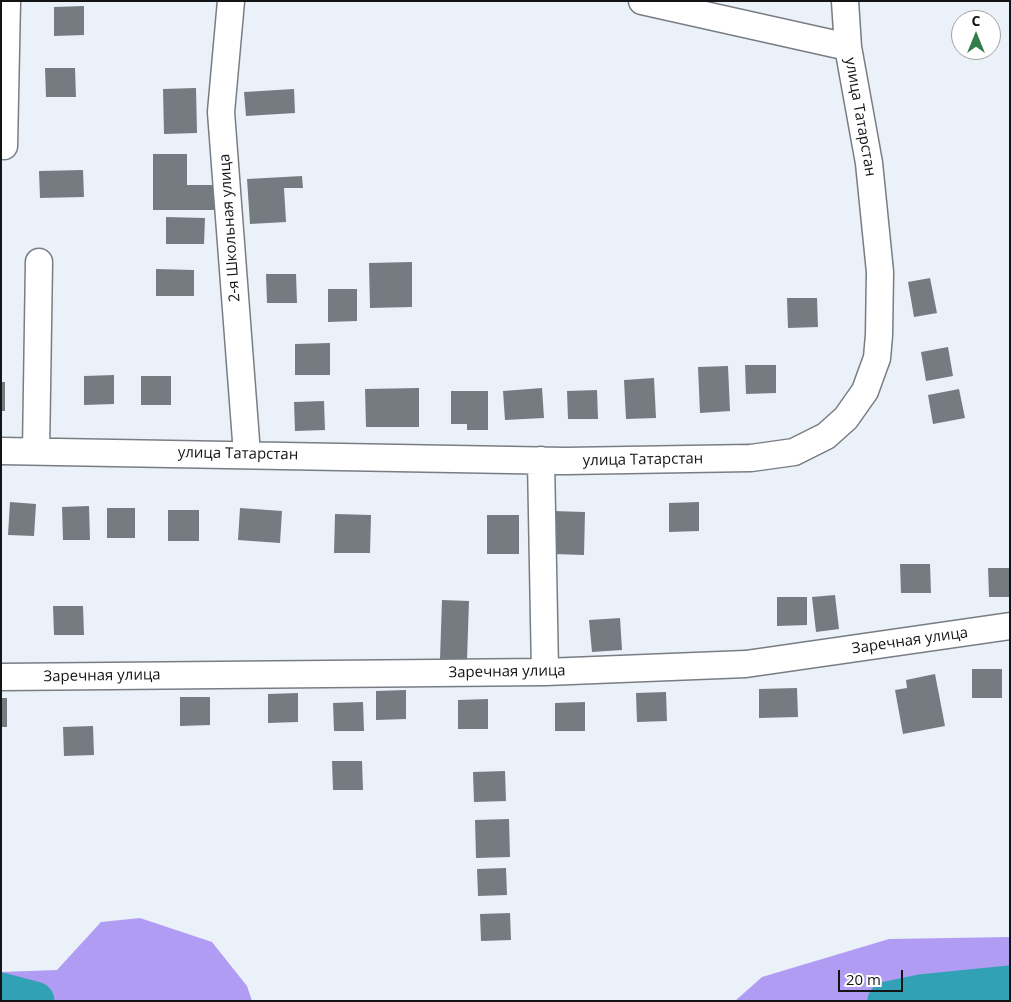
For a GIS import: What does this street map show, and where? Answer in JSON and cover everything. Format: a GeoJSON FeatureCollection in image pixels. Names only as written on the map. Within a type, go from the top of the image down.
{"type":"FeatureCollection","features":[{"type":"Feature","properties":{"kind":"street"},"geometry":{"type":"LineString","coordinates":[[4,146],[7,1]]}},
{"type":"Feature","properties":{"kind":"street","name":"2-я Школьная улица"},"geometry":{"type":"LineString","coordinates":[[231,1],[221,112],[247,454]]}},
{"type":"Feature","properties":{"kind":"street"},"geometry":{"type":"LineString","coordinates":[[642,1],[848,47]]}},
{"type":"Feature","properties":{"kind":"street","name":"улица Татарстан"},"geometry":{"type":"LineString","coordinates":[[1,451],[541,460],[751,458],[794,452],[826,436],[846,418],[865,391],[877,358],[880,272],[869,163],[848,47],[845,1]]}},
{"type":"Feature","properties":{"kind":"street"},"geometry":{"type":"LineString","coordinates":[[36,451],[39,262]]}},
{"type":"Feature","properties":{"kind":"street"},"geometry":{"type":"LineString","coordinates":[[541,460],[544,672]]}},
{"type":"Feature","properties":{"kind":"street","name":"Заречная улица"},"geometry":{"type":"LineString","coordinates":[[1,677],[544,672],[746,664],[1010,626]]}},
{"type":"Feature","properties":{"kind":"shaded area"},"geometry":{"type":"Polygon","coordinates":[[[140,918],[212,942],[247,986],[252,1001],[1,1001],[1,972],[57,970],[101,922],[140,918]]]}},
{"type":"Feature","properties":{"kind":"shaded area"},"geometry":{"type":"Polygon","coordinates":[[[1010,937],[1010,1001],[735,1001],[762,977],[889,939],[1010,937]]]}},
{"type":"Feature","properties":{"kind":"building"},"geometry":{"type":"Polygon","coordinates":[[[84,6],[84,35],[54,36],[54,7],[84,6]]]}},
{"type":"Feature","properties":{"kind":"building"},"geometry":{"type":"Polygon","coordinates":[[[45,68],[75,68],[76,97],[46,97],[45,68]]]}},
{"type":"Feature","properties":{"kind":"building"},"geometry":{"type":"Polygon","coordinates":[[[196,88],[197,133],[164,134],[163,89],[196,88]]]}},
{"type":"Feature","properties":{"kind":"building"},"geometry":{"type":"Polygon","coordinates":[[[294,89],[295,113],[246,116],[244,92],[294,89]]]}},
{"type":"Feature","properties":{"kind":"building"},"geometry":{"type":"Polygon","coordinates":[[[153,154],[187,154],[187,185],[219,185],[219,210],[153,210],[153,154]]]}},
{"type":"Feature","properties":{"kind":"building"},"geometry":{"type":"Polygon","coordinates":[[[83,170],[84,197],[40,198],[39,171],[83,170]]]}},
{"type":"Feature","properties":{"kind":"building"},"geometry":{"type":"Polygon","coordinates":[[[302,176],[303,188],[284,188],[286,222],[250,224],[247,179],[302,176]]]}},
{"type":"Feature","properties":{"kind":"building"},"geometry":{"type":"Polygon","coordinates":[[[166,217],[205,218],[204,244],[166,244],[166,217]]]}},
{"type":"Feature","properties":{"kind":"building"},"geometry":{"type":"Polygon","coordinates":[[[412,262],[412,307],[370,308],[369,263],[412,262]]]}},
{"type":"Feature","properties":{"kind":"building"},"geometry":{"type":"Polygon","coordinates":[[[156,269],[194,270],[194,296],[156,296],[156,269]]]}},
{"type":"Feature","properties":{"kind":"building"},"geometry":{"type":"Polygon","coordinates":[[[266,274],[296,274],[297,303],[267,303],[266,274]]]}},
{"type":"Feature","properties":{"kind":"building"},"geometry":{"type":"Polygon","coordinates":[[[930,278],[937,313],[914,317],[908,282],[930,278]]]}},
{"type":"Feature","properties":{"kind":"building"},"geometry":{"type":"Polygon","coordinates":[[[328,289],[357,289],[357,321],[328,322],[328,289]]]}},
{"type":"Feature","properties":{"kind":"building"},"geometry":{"type":"Polygon","coordinates":[[[787,298],[817,298],[818,327],[788,328],[787,298]]]}},
{"type":"Feature","properties":{"kind":"building"},"geometry":{"type":"Polygon","coordinates":[[[330,343],[330,375],[295,375],[295,344],[330,343]]]}},
{"type":"Feature","properties":{"kind":"building"},"geometry":{"type":"Polygon","coordinates":[[[948,347],[953,376],[926,381],[921,352],[948,347]]]}},
{"type":"Feature","properties":{"kind":"building"},"geometry":{"type":"Polygon","coordinates":[[[745,365],[776,365],[776,393],[746,394],[745,365]]]}},
{"type":"Feature","properties":{"kind":"building"},"geometry":{"type":"Polygon","coordinates":[[[728,366],[730,411],[700,413],[698,367],[728,366]]]}},
{"type":"Feature","properties":{"kind":"building"},"geometry":{"type":"Polygon","coordinates":[[[114,375],[114,404],[84,405],[84,376],[114,375]]]}},
{"type":"Feature","properties":{"kind":"building"},"geometry":{"type":"Polygon","coordinates":[[[141,376],[171,376],[171,405],[141,405],[141,376]]]}},
{"type":"Feature","properties":{"kind":"building"},"geometry":{"type":"Polygon","coordinates":[[[654,378],[656,418],[626,419],[624,380],[654,378]]]}},
{"type":"Feature","properties":{"kind":"building"},"geometry":{"type":"Polygon","coordinates":[[[1,382],[5,382],[5,411],[1,411],[1,382]]]}},
{"type":"Feature","properties":{"kind":"building"},"geometry":{"type":"Polygon","coordinates":[[[419,388],[419,427],[366,427],[365,389],[419,388]]]}},
{"type":"Feature","properties":{"kind":"building"},"geometry":{"type":"Polygon","coordinates":[[[542,388],[544,418],[505,420],[503,391],[542,388]]]}},
{"type":"Feature","properties":{"kind":"building"},"geometry":{"type":"Polygon","coordinates":[[[959,389],[965,418],[933,424],[928,395],[959,389]]]}},
{"type":"Feature","properties":{"kind":"building"},"geometry":{"type":"Polygon","coordinates":[[[597,390],[598,419],[568,419],[567,391],[597,390]]]}},
{"type":"Feature","properties":{"kind":"building"},"geometry":{"type":"Polygon","coordinates":[[[451,391],[488,391],[488,430],[467,430],[467,424],[451,424],[451,391]]]}},
{"type":"Feature","properties":{"kind":"building"},"geometry":{"type":"Polygon","coordinates":[[[324,401],[325,430],[295,431],[294,402],[324,401]]]}},
{"type":"Feature","properties":{"kind":"building"},"geometry":{"type":"Polygon","coordinates":[[[10,502],[36,504],[34,536],[8,535],[10,502]]]}},
{"type":"Feature","properties":{"kind":"building"},"geometry":{"type":"Polygon","coordinates":[[[699,502],[699,531],[669,532],[669,503],[699,502]]]}},
{"type":"Feature","properties":{"kind":"building"},"geometry":{"type":"Polygon","coordinates":[[[89,506],[90,540],[63,540],[62,507],[89,506]]]}},
{"type":"Feature","properties":{"kind":"building"},"geometry":{"type":"Polygon","coordinates":[[[107,508],[135,508],[135,538],[107,538],[107,508]]]}},
{"type":"Feature","properties":{"kind":"building"},"geometry":{"type":"Polygon","coordinates":[[[240,508],[282,511],[280,543],[238,540],[240,508]]]}},
{"type":"Feature","properties":{"kind":"building"},"geometry":{"type":"Polygon","coordinates":[[[168,510],[199,510],[199,541],[168,541],[168,510]]]}},
{"type":"Feature","properties":{"kind":"building"},"geometry":{"type":"Polygon","coordinates":[[[553,511],[585,512],[584,555],[552,554],[553,511]]]}},
{"type":"Feature","properties":{"kind":"building"},"geometry":{"type":"Polygon","coordinates":[[[335,514],[371,515],[370,553],[334,553],[335,514]]]}},
{"type":"Feature","properties":{"kind":"building"},"geometry":{"type":"Polygon","coordinates":[[[487,515],[519,515],[519,554],[487,554],[487,515]]]}},
{"type":"Feature","properties":{"kind":"building"},"geometry":{"type":"Polygon","coordinates":[[[900,564],[930,564],[931,593],[901,593],[900,564]]]}},
{"type":"Feature","properties":{"kind":"building"},"geometry":{"type":"Polygon","coordinates":[[[988,568],[1010,568],[1010,597],[989,597],[988,568]]]}},
{"type":"Feature","properties":{"kind":"building"},"geometry":{"type":"Polygon","coordinates":[[[835,595],[839,629],[816,632],[812,597],[835,595]]]}},
{"type":"Feature","properties":{"kind":"building"},"geometry":{"type":"Polygon","coordinates":[[[777,597],[807,597],[807,625],[777,626],[777,597]]]}},
{"type":"Feature","properties":{"kind":"building"},"geometry":{"type":"Polygon","coordinates":[[[442,600],[469,601],[467,660],[440,659],[442,600]]]}},
{"type":"Feature","properties":{"kind":"building"},"geometry":{"type":"Polygon","coordinates":[[[53,606],[83,606],[84,635],[54,635],[53,606]]]}},
{"type":"Feature","properties":{"kind":"building"},"geometry":{"type":"Polygon","coordinates":[[[620,618],[622,650],[592,652],[589,620],[620,618]]]}},
{"type":"Feature","properties":{"kind":"building"},"geometry":{"type":"Polygon","coordinates":[[[972,669],[1002,669],[1002,698],[972,698],[972,669]]]}},
{"type":"Feature","properties":{"kind":"building"},"geometry":{"type":"Polygon","coordinates":[[[935,674],[945,726],[903,734],[895,690],[907,688],[906,680],[935,674]]]}},
{"type":"Feature","properties":{"kind":"building"},"geometry":{"type":"Polygon","coordinates":[[[797,688],[798,717],[759,718],[759,689],[797,688]]]}},
{"type":"Feature","properties":{"kind":"building"},"geometry":{"type":"Polygon","coordinates":[[[406,690],[406,719],[376,720],[376,691],[406,690]]]}},
{"type":"Feature","properties":{"kind":"building"},"geometry":{"type":"Polygon","coordinates":[[[666,692],[667,721],[637,722],[636,693],[666,692]]]}},
{"type":"Feature","properties":{"kind":"building"},"geometry":{"type":"Polygon","coordinates":[[[298,693],[298,722],[268,723],[268,694],[298,693]]]}},
{"type":"Feature","properties":{"kind":"building"},"geometry":{"type":"Polygon","coordinates":[[[180,697],[210,697],[210,725],[180,726],[180,697]]]}},
{"type":"Feature","properties":{"kind":"building"},"geometry":{"type":"Polygon","coordinates":[[[1,698],[7,698],[7,727],[1,727],[1,698]]]}},
{"type":"Feature","properties":{"kind":"building"},"geometry":{"type":"Polygon","coordinates":[[[488,699],[488,729],[458,729],[458,700],[488,699]]]}},
{"type":"Feature","properties":{"kind":"building"},"geometry":{"type":"Polygon","coordinates":[[[363,702],[364,731],[334,731],[333,703],[363,702]]]}},
{"type":"Feature","properties":{"kind":"building"},"geometry":{"type":"Polygon","coordinates":[[[585,702],[585,731],[555,731],[555,703],[585,702]]]}},
{"type":"Feature","properties":{"kind":"building"},"geometry":{"type":"Polygon","coordinates":[[[93,726],[94,755],[64,756],[63,727],[93,726]]]}},
{"type":"Feature","properties":{"kind":"building"},"geometry":{"type":"Polygon","coordinates":[[[332,761],[362,761],[363,790],[333,790],[332,761]]]}},
{"type":"Feature","properties":{"kind":"building"},"geometry":{"type":"Polygon","coordinates":[[[505,771],[506,801],[474,802],[473,772],[505,771]]]}},
{"type":"Feature","properties":{"kind":"building"},"geometry":{"type":"Polygon","coordinates":[[[509,819],[510,857],[476,858],[475,820],[509,819]]]}},
{"type":"Feature","properties":{"kind":"building"},"geometry":{"type":"Polygon","coordinates":[[[506,868],[507,895],[478,896],[477,869],[506,868]]]}},
{"type":"Feature","properties":{"kind":"building"},"geometry":{"type":"Polygon","coordinates":[[[510,913],[511,940],[481,941],[480,914],[510,913]]]}},
{"type":"Feature","properties":{"kind":"waterway"},"geometry":{"type":"LineString","coordinates":[[887,1001],[920,994],[1010,985]]}},
{"type":"Feature","properties":{"kind":"waterway"},"geometry":{"type":"LineString","coordinates":[[1,992],[35,1001]]}}]}
